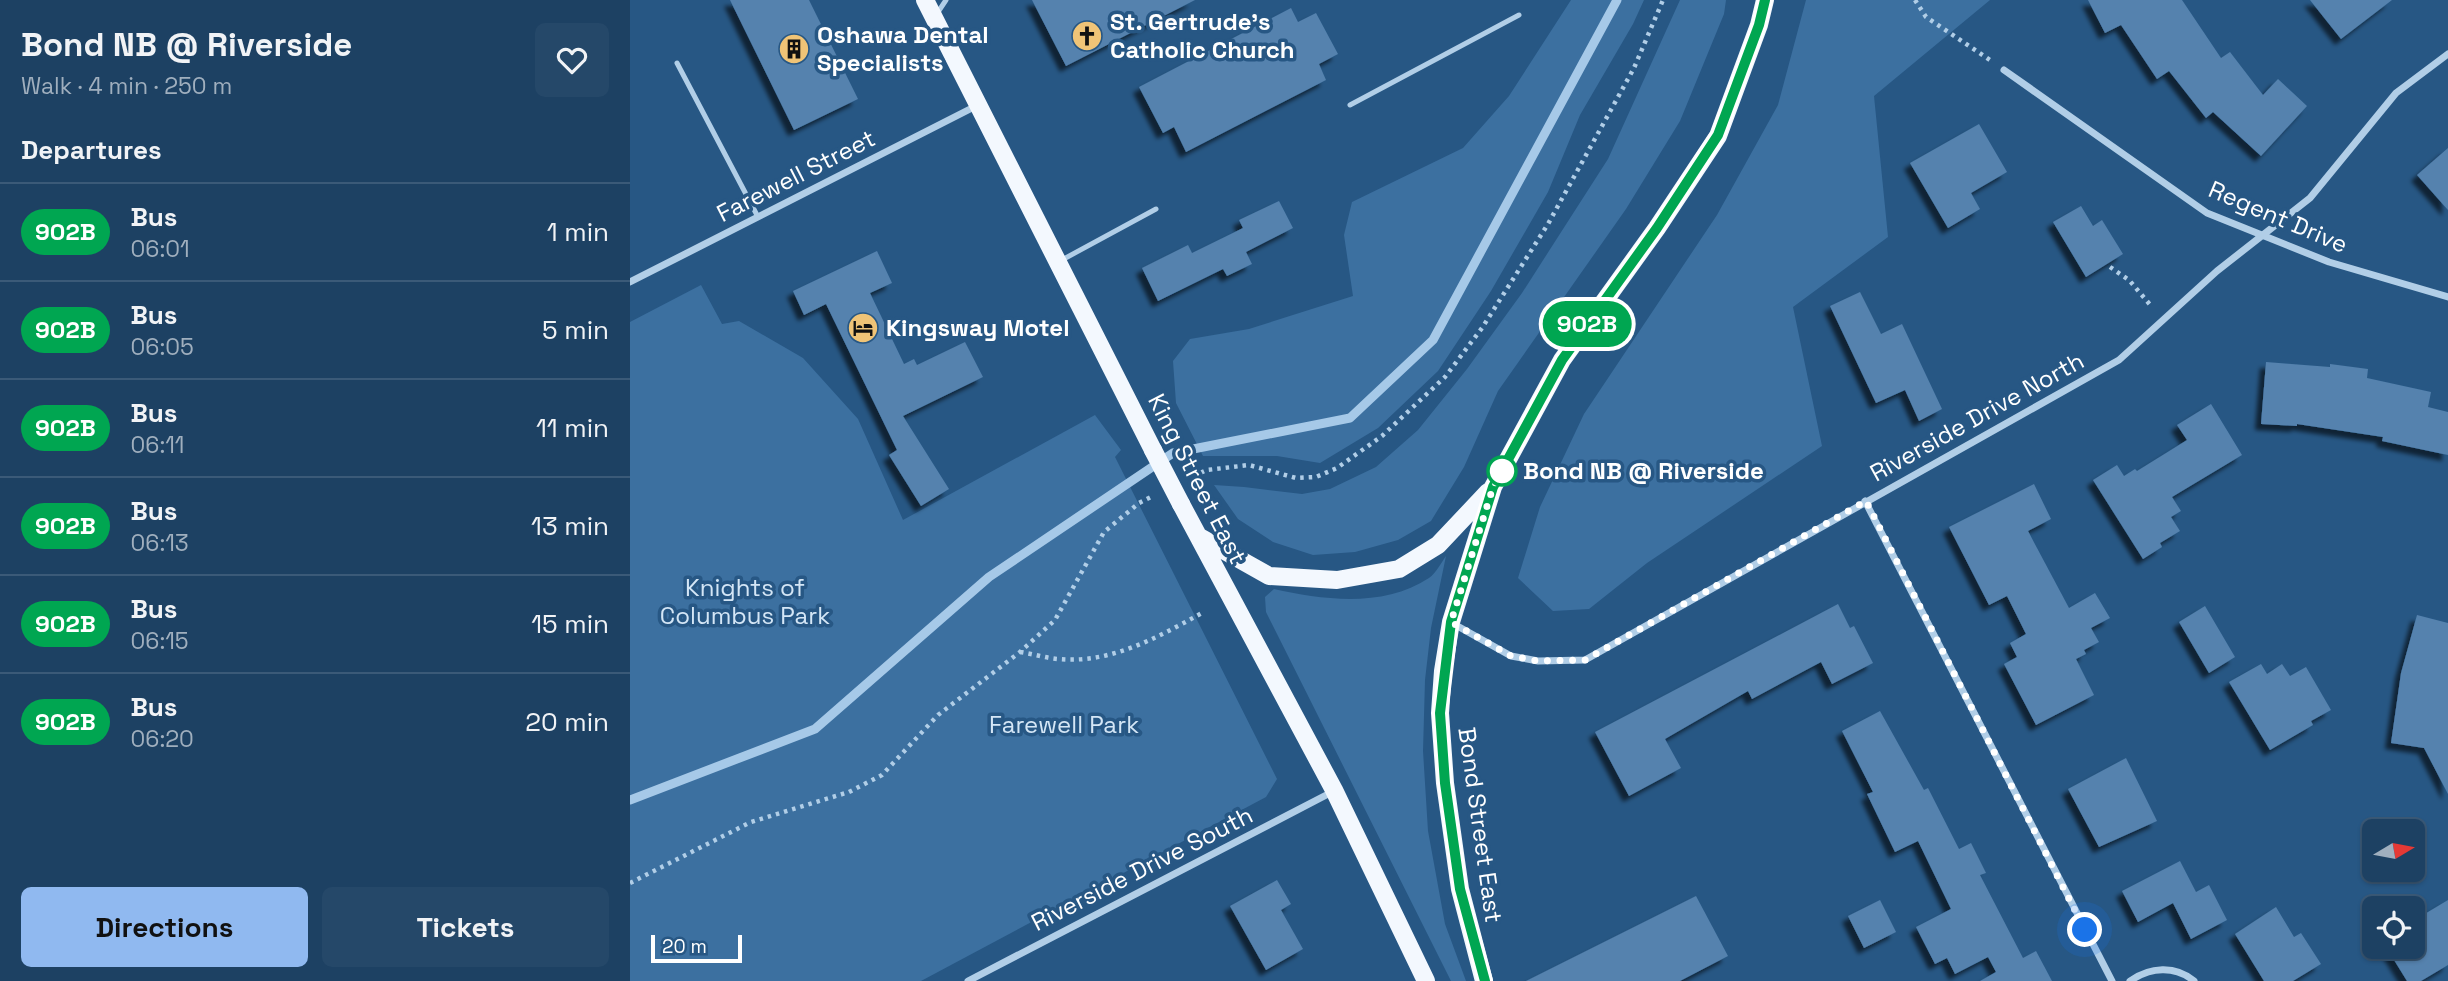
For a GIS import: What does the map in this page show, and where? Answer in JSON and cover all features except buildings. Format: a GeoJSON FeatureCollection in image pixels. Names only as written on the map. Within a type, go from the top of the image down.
{"type":"FeatureCollection","features":[{"type":"Feature","properties":{"kind":"main road","name":"King Street East"},"geometry":{"type":"LineString","coordinates":[[925,0],[1153,450],[1334,790],[1426,981]]}},
{"type":"Feature","properties":{"kind":"main road","name":"Bond Street East"},"geometry":{"type":"LineString","coordinates":[[1485,981],[1460,889],[1445,783],[1440,713],[1451,622],[1493,487],[1562,360],[1657,228],[1718,135],[1759,25],[1765,0]]}},
{"type":"Feature","properties":{"kind":"main road"},"geometry":{"type":"LineString","coordinates":[[1198,536],[1269,576],[1338,580],[1399,569],[1438,545],[1493,487]]}},
{"type":"Feature","properties":{"kind":"street","name":"Riverside Drive North"},"geometry":{"type":"LineString","coordinates":[[1451,622],[1511,656],[1538,661],[1585,660],[2119,360],[2217,271],[2310,198],[2396,93],[2448,54]]}},
{"type":"Feature","properties":{"kind":"street","name":"Regent Drive"},"geometry":{"type":"LineString","coordinates":[[2004,70],[2207,213],[2329,261],[2448,297]]}},
{"type":"Feature","properties":{"kind":"street","name":"Farewell Street"},"geometry":{"type":"LineString","coordinates":[[630,282],[979,105]]}},
{"type":"Feature","properties":{"kind":"street"},"geometry":{"type":"LineString","coordinates":[[1866,501],[2112,981]]}},
{"type":"Feature","properties":{"kind":"street","name":"Riverside Drive South"},"geometry":{"type":"LineString","coordinates":[[968,981],[1334,790]]}},
{"type":"Feature","properties":{"kind":"street"},"geometry":{"type":"LineString","coordinates":[[2130,981],[2148,972],[2164,969],[2179,971],[2194,981]]}},
{"type":"Feature","properties":{"kind":"lane"},"geometry":{"type":"LineString","coordinates":[[934,17],[946,0]]}},
{"type":"Feature","properties":{"kind":"lane"},"geometry":{"type":"LineString","coordinates":[[1350,105],[1519,15]]}},
{"type":"Feature","properties":{"kind":"lane"},"geometry":{"type":"LineString","coordinates":[[677,64],[758,217]]}},
{"type":"Feature","properties":{"kind":"lane"},"geometry":{"type":"LineString","coordinates":[[1058,262],[1156,209]]}},
{"type":"Feature","properties":{"kind":"path"},"geometry":{"type":"LineString","coordinates":[[1915,0],[1926,17],[2004,70]]}},
{"type":"Feature","properties":{"kind":"path"},"geometry":{"type":"LineString","coordinates":[[2110,267],[2129,281],[2165,318]]}},
{"type":"Feature","properties":{"kind":"path"},"geometry":{"type":"LineString","coordinates":[[1020,652],[1059,659],[1121,652],[1152,640],[1202,613]]}},
{"type":"Feature","properties":{"kind":"green space"},"geometry":{"type":"Polygon","coordinates":[[[1571,0],[1644,0],[1580,115],[1548,192],[1491,291],[1438,371],[1378,428],[1320,463],[1277,456],[1203,456],[1176,403],[1173,361],[1190,339],[1249,329],[1353,296],[1344,235],[1352,202],[1463,148],[1509,96],[1571,0]]]}},
{"type":"Feature","properties":{"kind":"green space"},"geometry":{"type":"Polygon","coordinates":[[[1680,0],[1726,0],[1724,14],[1680,121],[1626,209],[1498,391],[1464,467],[1431,521],[1398,540],[1355,552],[1313,555],[1273,542],[1238,519],[1214,485],[1302,494],[1330,489],[1376,467],[1418,430],[1467,369],[1522,293],[1608,159],[1680,0]]]}},
{"type":"Feature","properties":{"kind":"green space"},"geometry":{"type":"Polygon","coordinates":[[[1806,0],[1990,0],[1874,96],[1888,237],[1793,307],[1822,446],[1647,563],[1589,609],[1553,611],[1518,578],[1540,507],[1584,414],[1717,215],[1778,105],[1806,0]]]}},
{"type":"Feature","properties":{"kind":"green space"},"geometry":{"type":"Polygon","coordinates":[[[701,285],[722,324],[739,321],[803,358],[858,419],[903,520],[1095,415],[1121,450],[1115,457],[1277,779],[1266,797],[921,981],[630,981],[630,322],[701,285]]]}},
{"type":"Feature","properties":{"kind":"green space"},"geometry":{"type":"Polygon","coordinates":[[[1446,556],[1431,628],[1425,680],[1423,751],[1428,831],[1445,924],[1466,981],[1451,981],[1266,612],[1265,597],[1274,589],[1353,599],[1393,594],[1429,578],[1446,556]]]}},
{"type":"Feature","properties":{"kind":"waterway"},"geometry":{"type":"LineString","coordinates":[[630,800],[815,729],[989,577],[1173,453],[1350,418],[1433,340],[1617,0]]}},
{"type":"Feature","properties":{"kind":"bus line","name":"902B"},"geometry":{"type":"LineString","coordinates":[[1485,981],[1480,971],[1460,889],[1445,783],[1440,713],[1451,622],[1493,487],[1562,360],[1657,228],[1718,135],[1759,25],[1765,0]]}},
{"type":"Feature","properties":{"kind":"place","name":"St. Gertrude's Catholic Church"},"geometry":{"type":"Point","coordinates":[1087,36]}},
{"type":"Feature","properties":{"kind":"place","name":"Oshawa Dental Specialists"},"geometry":{"type":"Point","coordinates":[794,49]}},
{"type":"Feature","properties":{"kind":"place","name":"Kingsway Motel"},"geometry":{"type":"Point","coordinates":[863,328]}},
{"type":"Feature","properties":{"kind":"place","name":"Bond NB @ Riverside"},"geometry":{"type":"Point","coordinates":[1502,471]}},
{"type":"Feature","properties":{"kind":"route"},"geometry":{"type":"LineString","coordinates":[[1502,471],[1505,466],[1493,487],[1451,622],[1511,656],[1538,661],[1585,660],[1866,501],[2085,930]]}},
{"type":"Feature","properties":{"kind":"park label","name":"Knights of Columbus Park"},"geometry":{"type":"Point","coordinates":[745,602]}},
{"type":"Feature","properties":{"kind":"park label","name":"Farewell Park"},"geometry":{"type":"Point","coordinates":[1064,725]}}]}
